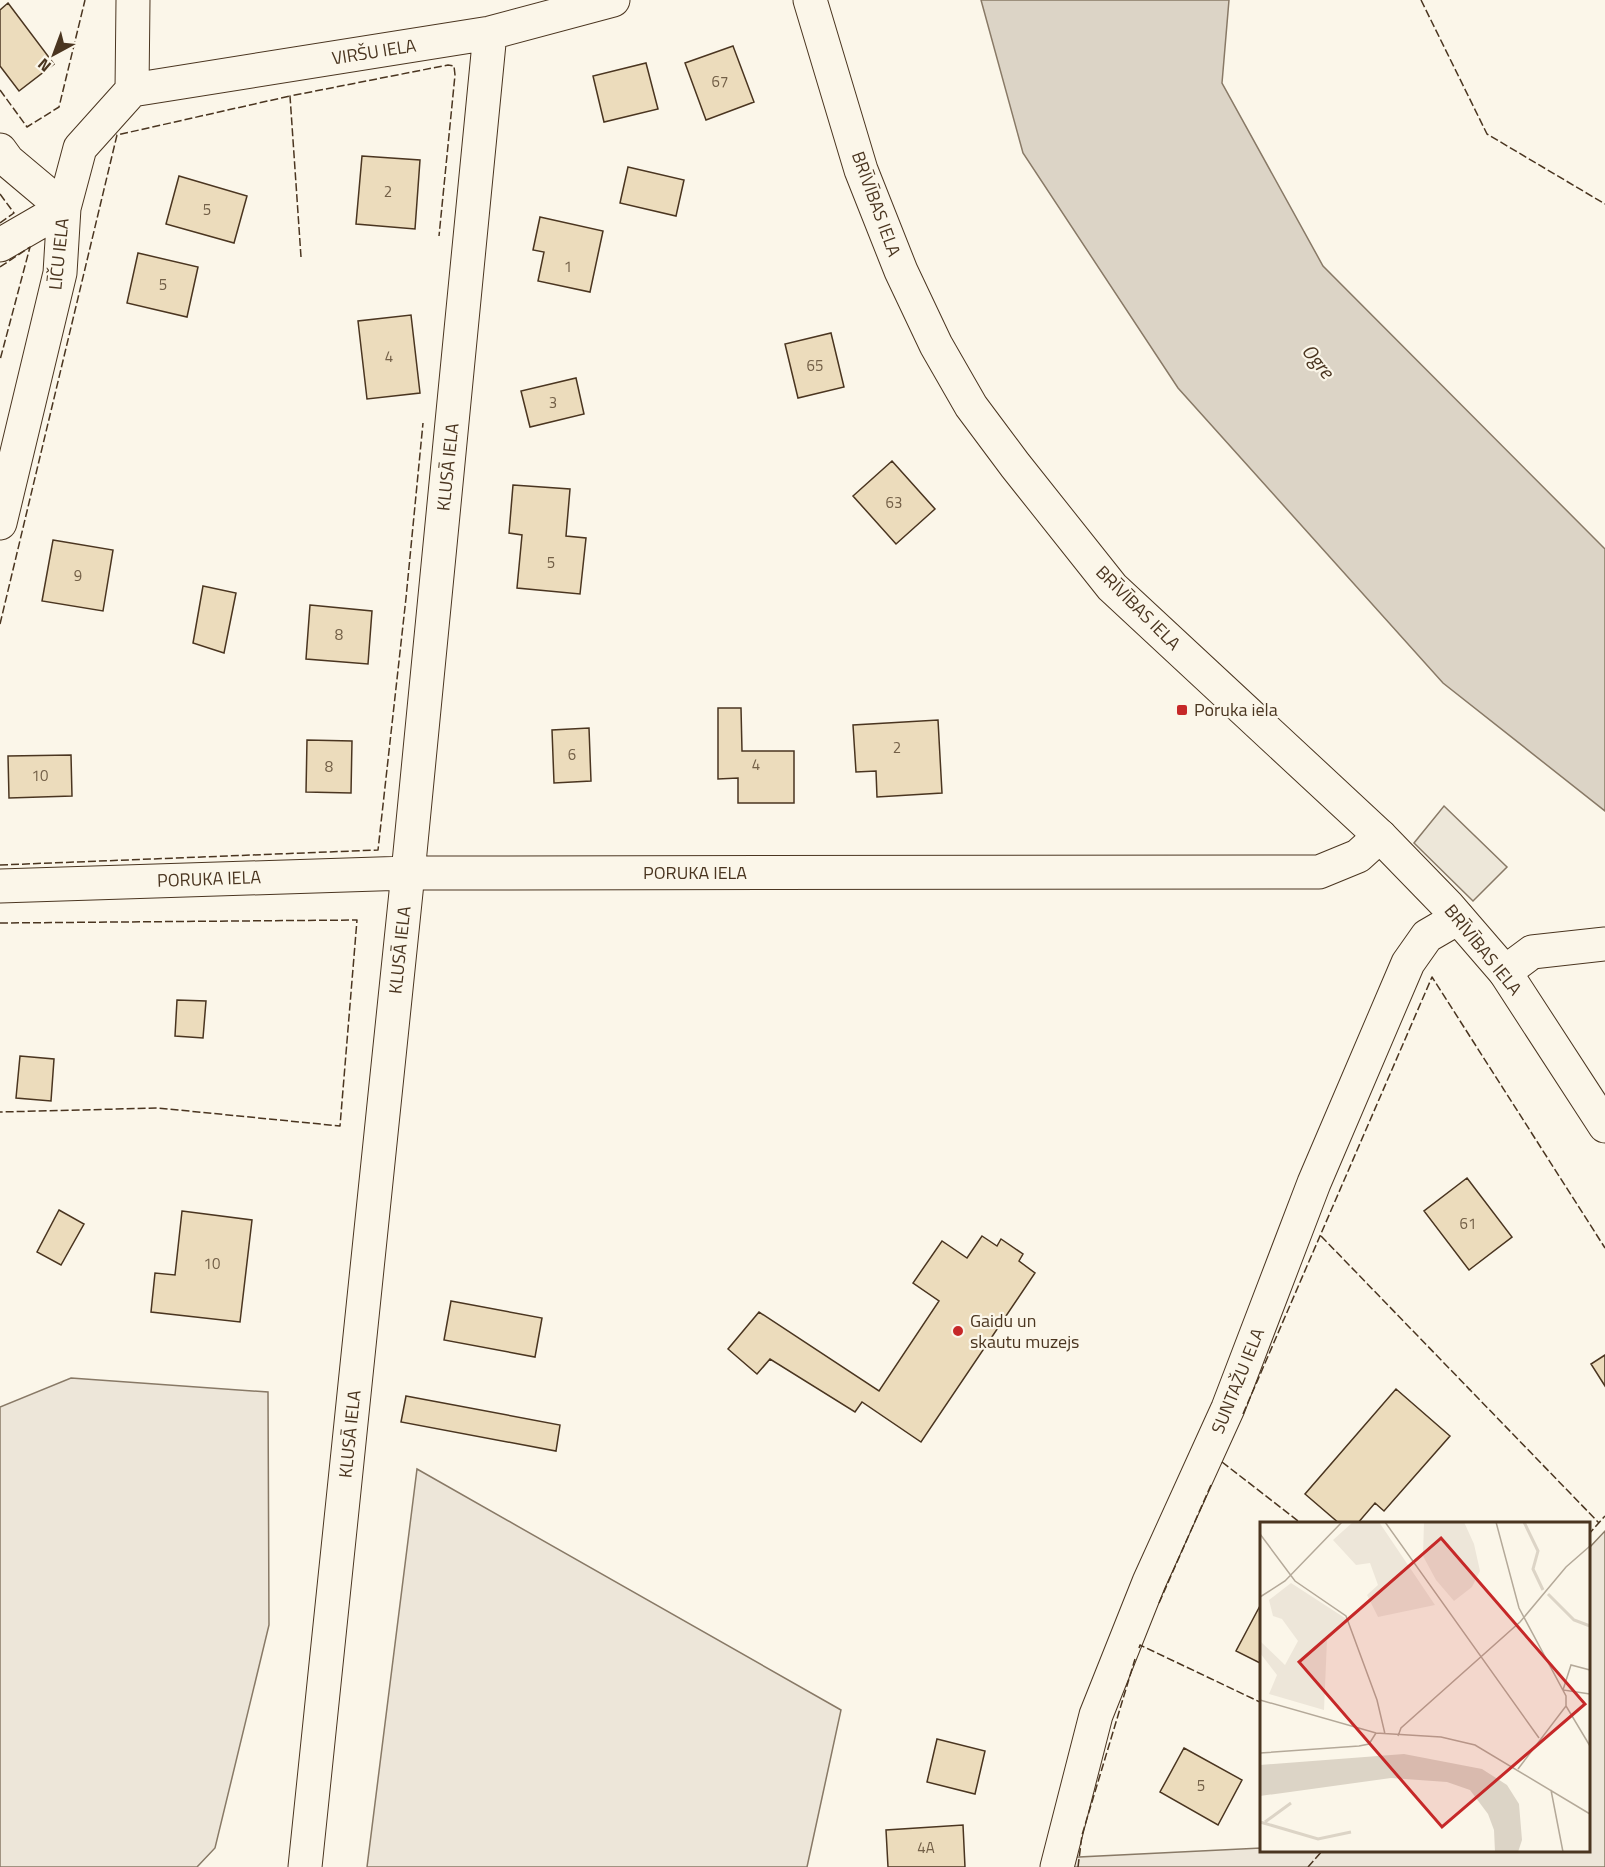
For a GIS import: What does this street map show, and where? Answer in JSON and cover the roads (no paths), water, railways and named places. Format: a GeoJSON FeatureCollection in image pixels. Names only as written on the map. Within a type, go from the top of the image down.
{"type":"FeatureCollection","features":[{"type":"Feature","properties":{"kind":"street"},"geometry":{"type":"LineString","coordinates":[[132,90],[133,0]]}},
{"type":"Feature","properties":{"kind":"street","name":"VIRŠU IELA"},"geometry":{"type":"LineString","coordinates":[[132,90],[490,33],[614,0]]}},
{"type":"Feature","properties":{"kind":"street","name":"BRĪVĪBAS IELA"},"geometry":{"type":"LineString","coordinates":[[810,0],[861,170],[901,271],[936,345],[971,406],[1112,587],[1380,836],[1506,972],[1605,1126]]}},
{"type":"Feature","properties":{"kind":"street","name":"KLUSĀ IELA"},"geometry":{"type":"LineString","coordinates":[[305,1867],[408,873],[490,33]]}},
{"type":"Feature","properties":{"kind":"street","name":"LĪČU IELA"},"geometry":{"type":"LineString","coordinates":[[0,523],[60,273],[64,208],[80,148],[132,90]]}},
{"type":"Feature","properties":{"kind":"street"},"geometry":{"type":"LineString","coordinates":[[0,150],[8,160],[64,208],[0,245]]}},
{"type":"Feature","properties":{"kind":"street","name":"PORUKA IELA"},"geometry":{"type":"LineString","coordinates":[[0,886],[408,873],[1319,872],[1358,856],[1380,836]]}},
{"type":"Feature","properties":{"kind":"street","name":"SUNTAŽU IELA"},"geometry":{"type":"LineString","coordinates":[[1057,1867],[1096,1715],[1149,1582],[1228,1408],[1314,1183],[1408,963],[1427,936],[1458,918]]}},
{"type":"Feature","properties":{"kind":"street"},"geometry":{"type":"LineString","coordinates":[[1506,972],[1532,952],[1605,944]]}},
{"type":"Feature","properties":{"kind":"water","name":"Ogre"},"geometry":{"type":"Polygon","coordinates":[[[981,0],[1229,0],[1222,83],[1323,266],[1605,549],[1605,811],[1443,683],[1178,388],[1023,153],[981,0]]]}},
{"type":"Feature","properties":{"kind":"place","name":"Poruka iela"},"geometry":{"type":"Point","coordinates":[1182,710]}},
{"type":"Feature","properties":{"kind":"place","name":"Gaidu un skautu muzejs"},"geometry":{"type":"Point","coordinates":[958,1331]}}]}
